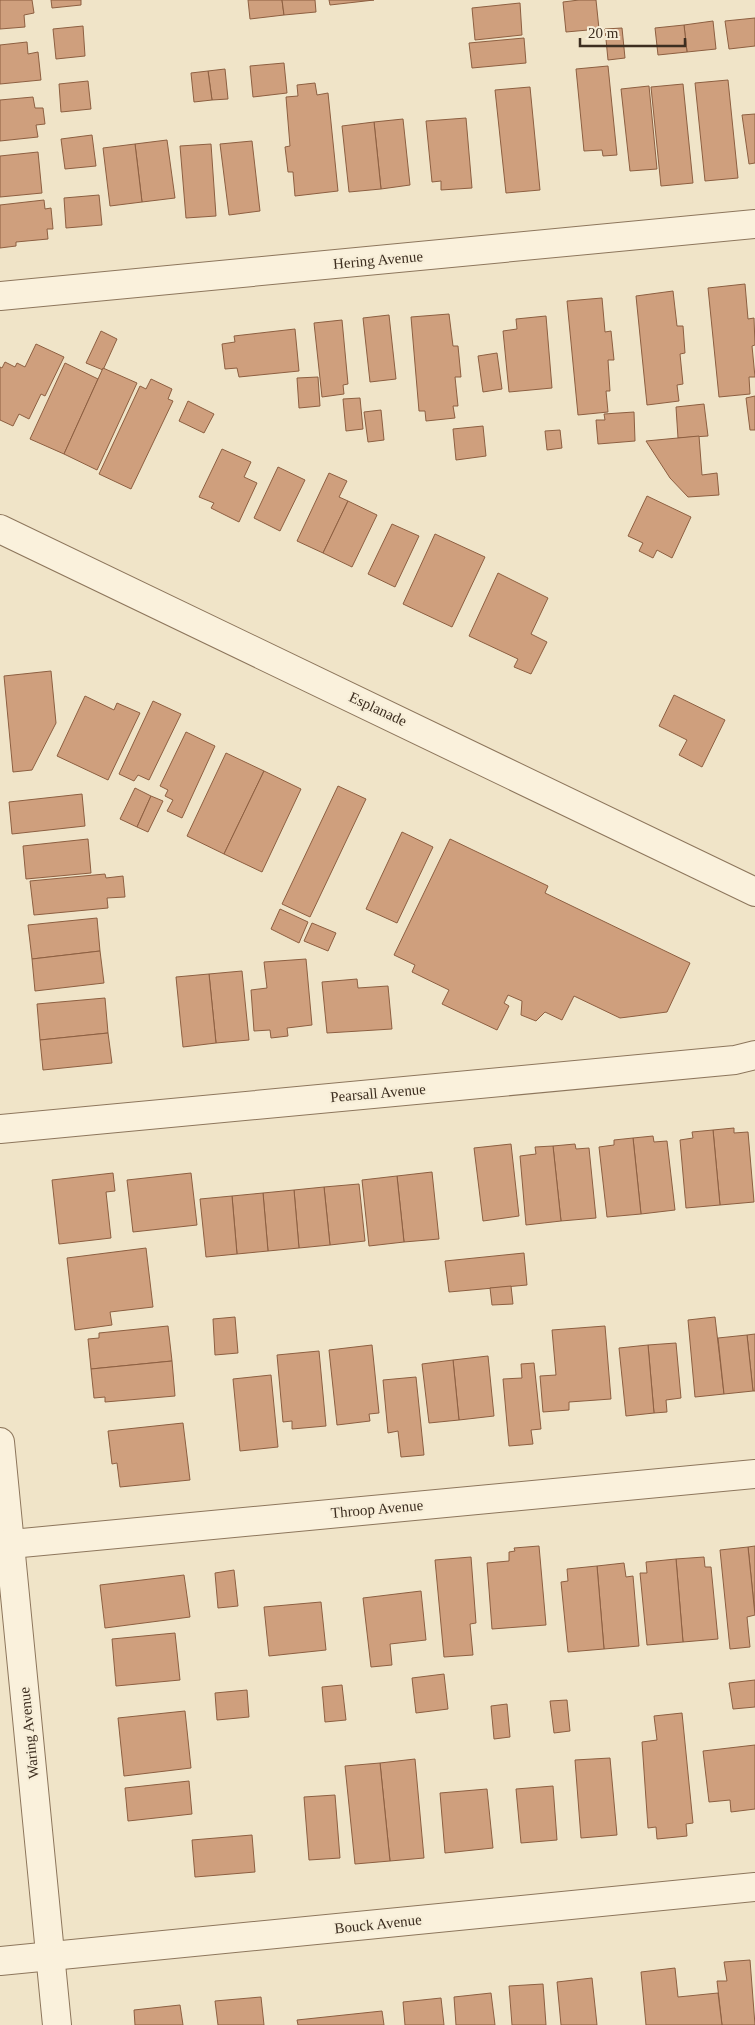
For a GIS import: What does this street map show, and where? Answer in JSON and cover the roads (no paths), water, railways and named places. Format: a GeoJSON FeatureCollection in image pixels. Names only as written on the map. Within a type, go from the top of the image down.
{"type":"FeatureCollection","features":[{"type":"Feature","properties":{"kind":"street","name":"Hering Avenue"},"geometry":{"type":"LineString","coordinates":[[0,296],[755,224]]}},
{"type":"Feature","properties":{"kind":"street","name":"Esplanade"},"geometry":{"type":"LineString","coordinates":[[0,529],[755,892]]}},
{"type":"Feature","properties":{"kind":"street","name":"Pearsall Avenue"},"geometry":{"type":"LineString","coordinates":[[0,1129],[725,1061],[755,1055]]}},
{"type":"Feature","properties":{"kind":"street","name":"Waring Avenue"},"geometry":{"type":"LineString","coordinates":[[0,1442],[5,1544],[57,2025]]}},
{"type":"Feature","properties":{"kind":"street","name":"Throop Avenue"},"geometry":{"type":"LineString","coordinates":[[5,1544],[755,1474]]}},
{"type":"Feature","properties":{"kind":"street","name":"Bouck Avenue"},"geometry":{"type":"LineString","coordinates":[[0,1961],[755,1887]]}}]}
